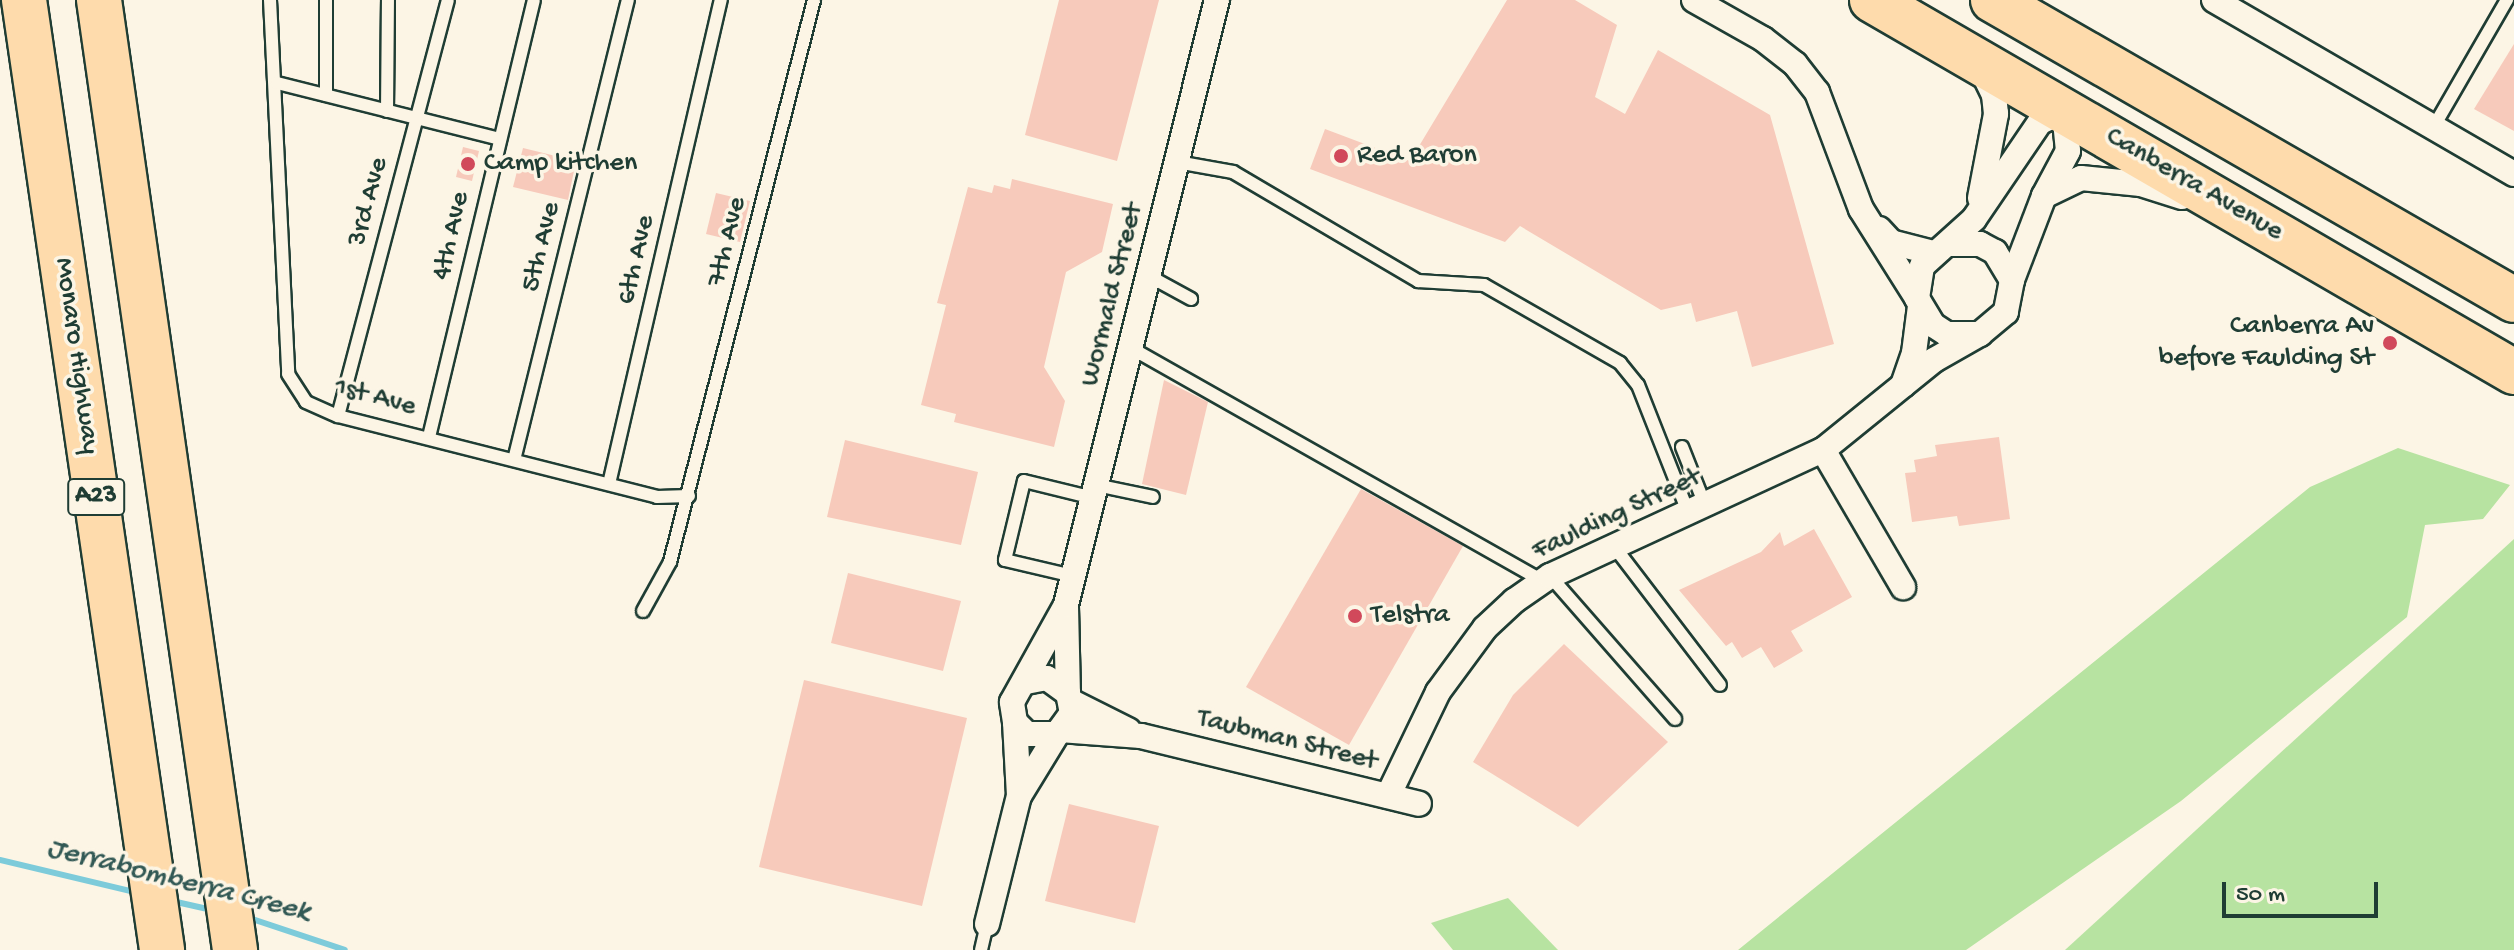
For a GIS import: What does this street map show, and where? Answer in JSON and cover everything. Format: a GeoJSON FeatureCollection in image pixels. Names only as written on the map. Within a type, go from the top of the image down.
{"type":"FeatureCollection","features":[{"type":"Feature","properties":{"kind":"highway","name":"Monaro Highway"},"geometry":{"type":"LineString","coordinates":[[24,0],[153,938]]}},
{"type":"Feature","properties":{"kind":"highway","name":"A23"},"geometry":{"type":"LineString","coordinates":[[99,0],[234,946]]}},
{"type":"Feature","properties":{"kind":"highway","name":"Canberra Avenue"},"geometry":{"type":"LineString","coordinates":[[1872,0],[2514,372]]}},
{"type":"Feature","properties":{"kind":"highway"},"geometry":{"type":"LineString","coordinates":[[1971,0],[2056,68],[2064,111],[2100,94],[2165,99]]}},
{"type":"Feature","properties":{"kind":"highway"},"geometry":{"type":"LineString","coordinates":[[1993,0],[2514,300]]}},
{"type":"Feature","properties":{"kind":"street","name":"Wormald Street"},"geometry":{"type":"LineString","coordinates":[[987,924],[1019,796],[1012,702],[1026,682],[1066,605],[1217,0]]}},
{"type":"Feature","properties":{"kind":"street"},"geometry":{"type":"LineString","coordinates":[[1694,0],[1763,39],[1795,64],[1817,92],[1861,209],[1918,302],[1933,325],[1947,334],[1980,334],[2006,312],[2012,280],[2044,196],[2068,151],[2064,111],[2032,131],[1974,219],[1940,248],[1917,281],[1918,302],[1914,353],[1903,385]]}},
{"type":"Feature","properties":{"kind":"street"},"geometry":{"type":"LineString","coordinates":[[2214,0],[2514,174]]}},
{"type":"Feature","properties":{"kind":"street"},"geometry":{"type":"LineString","coordinates":[[1944,42],[1984,70],[1994,95],[1996,114],[1985,183],[1974,219]]}},
{"type":"Feature","properties":{"kind":"street"},"geometry":{"type":"LineString","coordinates":[[2044,196],[2081,178],[2111,179],[2253,220]]}},
{"type":"Feature","properties":{"kind":"street"},"geometry":{"type":"LineString","coordinates":[[1861,209],[1891,242],[1940,248],[1964,241],[1988,248],[2006,265],[2012,280]]}},
{"type":"Feature","properties":{"kind":"street","name":"Faulding Street"},"geometry":{"type":"LineString","coordinates":[[1388,796],[1438,692],[1459,660],[1504,610],[1546,578],[1823,450],[1952,347],[1980,334]]}},
{"type":"Feature","properties":{"kind":"street"},"geometry":{"type":"LineString","coordinates":[[1823,450],[1903,587]]}},
{"type":"Feature","properties":{"kind":"street","name":"Wormald Street"},"geometry":{"type":"LineString","coordinates":[[1019,796],[1059,732],[1068,723],[1070,698],[1066,605]]}},
{"type":"Feature","properties":{"kind":"street"},"geometry":{"type":"LineString","coordinates":[[1026,682],[1047,678],[1070,698]]}},
{"type":"Feature","properties":{"kind":"street","name":"Taubman Street"},"geometry":{"type":"LineString","coordinates":[[1070,698],[1141,736]]}},
{"type":"Feature","properties":{"kind":"street"},"geometry":{"type":"LineString","coordinates":[[1015,722],[1037,738],[1059,732]]}},
{"type":"Feature","properties":{"kind":"street","name":"Taubman Street"},"geometry":{"type":"LineString","coordinates":[[1059,732],[1141,736],[1419,804]]}},
{"type":"Feature","properties":{"kind":"lane","name":"1st Ave"},"geometry":{"type":"LineString","coordinates":[[270,0],[277,83],[288,374],[306,402],[338,416],[657,497],[689,496]]}},
{"type":"Feature","properties":{"kind":"lane"},"geometry":{"type":"LineString","coordinates":[[326,0],[326,95]]}},
{"type":"Feature","properties":{"kind":"lane"},"geometry":{"type":"LineString","coordinates":[[387,111],[388,0]]}},
{"type":"Feature","properties":{"kind":"lane","name":"3rd Ave"},"geometry":{"type":"LineString","coordinates":[[338,416],[448,0]]}},
{"type":"Feature","properties":{"kind":"lane","name":"4th Ave"},"geometry":{"type":"LineString","coordinates":[[429,437],[534,0]]}},
{"type":"Feature","properties":{"kind":"lane","name":"5th Ave"},"geometry":{"type":"LineString","coordinates":[[514,460],[628,0]]}},
{"type":"Feature","properties":{"kind":"lane","name":"6th Ave"},"geometry":{"type":"LineString","coordinates":[[609,484],[721,0]]}},
{"type":"Feature","properties":{"kind":"lane","name":"7th Ave"},"geometry":{"type":"LineString","coordinates":[[643,611],[670,562],[689,496],[814,0]]}},
{"type":"Feature","properties":{"kind":"lane"},"geometry":{"type":"LineString","coordinates":[[2433,128],[2507,0]]}},
{"type":"Feature","properties":{"kind":"lane"},"geometry":{"type":"LineString","coordinates":[[277,83],[500,139]]}},
{"type":"Feature","properties":{"kind":"lane"},"geometry":{"type":"LineString","coordinates":[[1177,162],[1233,172],[1418,281],[1484,285],[1620,363],[1638,385],[1697,509]]}},
{"type":"Feature","properties":{"kind":"lane"},"geometry":{"type":"LineString","coordinates":[[1149,276],[1191,299]]}},
{"type":"Feature","properties":{"kind":"lane"},"geometry":{"type":"LineString","coordinates":[[1131,348],[1546,578],[1675,719]]}},
{"type":"Feature","properties":{"kind":"lane"},"geometry":{"type":"LineString","coordinates":[[1682,447],[1697,509]]}},
{"type":"Feature","properties":{"kind":"lane"},"geometry":{"type":"LineString","coordinates":[[1073,576],[1005,560],[1024,481],[1153,497]]}},
{"type":"Feature","properties":{"kind":"lane"},"geometry":{"type":"LineString","coordinates":[[1613,545],[1720,685]]}},
{"type":"Feature","properties":{"kind":"lane"},"geometry":{"type":"LineString","coordinates":[[981,950],[987,924]]}},
{"type":"Feature","properties":{"kind":"green space"},"geometry":{"type":"Polygon","coordinates":[[[2398,448],[2510,485],[2483,519],[2425,525],[2407,617],[2181,801],[1966,950],[1738,950],[2310,487],[2398,448]]]}},
{"type":"Feature","properties":{"kind":"green space"},"geometry":{"type":"Polygon","coordinates":[[[2514,539],[2514,950],[2065,950],[2514,539]]]}},
{"type":"Feature","properties":{"kind":"green space"},"geometry":{"type":"Polygon","coordinates":[[[1508,898],[1558,950],[1453,950],[1431,923],[1508,898]]]}},
{"type":"Feature","properties":{"kind":"building"},"geometry":{"type":"Polygon","coordinates":[[[1059,0],[1159,0],[1117,161],[1025,135],[1059,0]]]}},
{"type":"Feature","properties":{"kind":"building"},"geometry":{"type":"Polygon","coordinates":[[[1507,0],[1575,0],[1617,25],[1595,97],[1625,114],[1658,50],[1770,115],[1834,344],[1752,367],[1737,311],[1696,322],[1691,303],[1661,310],[1520,226],[1505,242],[1310,169],[1325,129],[1410,161],[1507,0]]]}},
{"type":"Feature","properties":{"kind":"building"},"geometry":{"type":"Polygon","coordinates":[[[2514,44],[2514,131],[2474,109],[2514,44]]]}},
{"type":"Feature","properties":{"kind":"building","name":"Camp kitchen"},"geometry":{"type":"Polygon","coordinates":[[[463,147],[479,151],[472,181],[456,177],[463,147]]]}},
{"type":"Feature","properties":{"kind":"building"},"geometry":{"type":"Polygon","coordinates":[[[523,148],[576,161],[568,200],[513,187],[523,148]]]}},
{"type":"Feature","properties":{"kind":"building"},"geometry":{"type":"Polygon","coordinates":[[[1012,179],[1113,204],[1102,252],[1066,272],[1044,367],[1065,401],[1054,447],[954,422],[956,414],[921,405],[946,305],[937,303],[968,187],[992,193],[994,185],[1010,189],[1012,179]]]}},
{"type":"Feature","properties":{"kind":"building"},"geometry":{"type":"Polygon","coordinates":[[[716,193],[750,201],[740,242],[706,234],[716,193]]]}},
{"type":"Feature","properties":{"kind":"building"},"geometry":{"type":"Polygon","coordinates":[[[1164,380],[1208,402],[1186,495],[1142,484],[1164,380]]]}},
{"type":"Feature","properties":{"kind":"building"},"geometry":{"type":"Polygon","coordinates":[[[1999,437],[2010,519],[1959,526],[1957,516],[1912,522],[1905,473],[1916,472],[1914,460],[1937,456],[1935,445],[1999,437]]]}},
{"type":"Feature","properties":{"kind":"building"},"geometry":{"type":"Polygon","coordinates":[[[845,440],[978,472],[961,545],[827,517],[845,440]]]}},
{"type":"Feature","properties":{"kind":"building","name":"Telstra"},"geometry":{"type":"Polygon","coordinates":[[[1361,489],[1463,546],[1349,745],[1246,687],[1361,489]]]}},
{"type":"Feature","properties":{"kind":"building"},"geometry":{"type":"Polygon","coordinates":[[[1814,529],[1852,597],[1791,631],[1803,651],[1774,668],[1761,647],[1742,658],[1732,642],[1726,646],[1679,590],[1761,552],[1780,532],[1784,546],[1814,529]]]}},
{"type":"Feature","properties":{"kind":"building"},"geometry":{"type":"Polygon","coordinates":[[[848,573],[961,601],[943,671],[831,643],[848,573]]]}},
{"type":"Feature","properties":{"kind":"building"},"geometry":{"type":"Polygon","coordinates":[[[1564,644],[1668,742],[1578,827],[1473,762],[1513,695],[1564,644]]]}},
{"type":"Feature","properties":{"kind":"building"},"geometry":{"type":"Polygon","coordinates":[[[804,680],[967,718],[922,906],[759,867],[804,680]]]}},
{"type":"Feature","properties":{"kind":"building"},"geometry":{"type":"Polygon","coordinates":[[[1069,804],[1159,826],[1135,923],[1045,901],[1069,804]]]}},
{"type":"Feature","properties":{"kind":"waterway","name":"Jerrabomberra Creek"},"geometry":{"type":"LineString","coordinates":[[0,860],[138,893]]}},
{"type":"Feature","properties":{"kind":"waterway","name":"Jerrabomberra Creek"},"geometry":{"type":"LineString","coordinates":[[172,901],[212,910]]}},
{"type":"Feature","properties":{"kind":"waterway","name":"Jerrabomberra Creek"},"geometry":{"type":"LineString","coordinates":[[246,917],[345,950]]}},
{"type":"Feature","properties":{"kind":"place","name":"Red Baron"},"geometry":{"type":"Point","coordinates":[1341,156]}},
{"type":"Feature","properties":{"kind":"place","name":"Camp kitchen"},"geometry":{"type":"Point","coordinates":[468,164]}},
{"type":"Feature","properties":{"kind":"place","name":"Canberra Av before Faulding St"},"geometry":{"type":"Point","coordinates":[2390,343]}},
{"type":"Feature","properties":{"kind":"place","name":"Telstra"},"geometry":{"type":"Point","coordinates":[1355,616]}}]}
